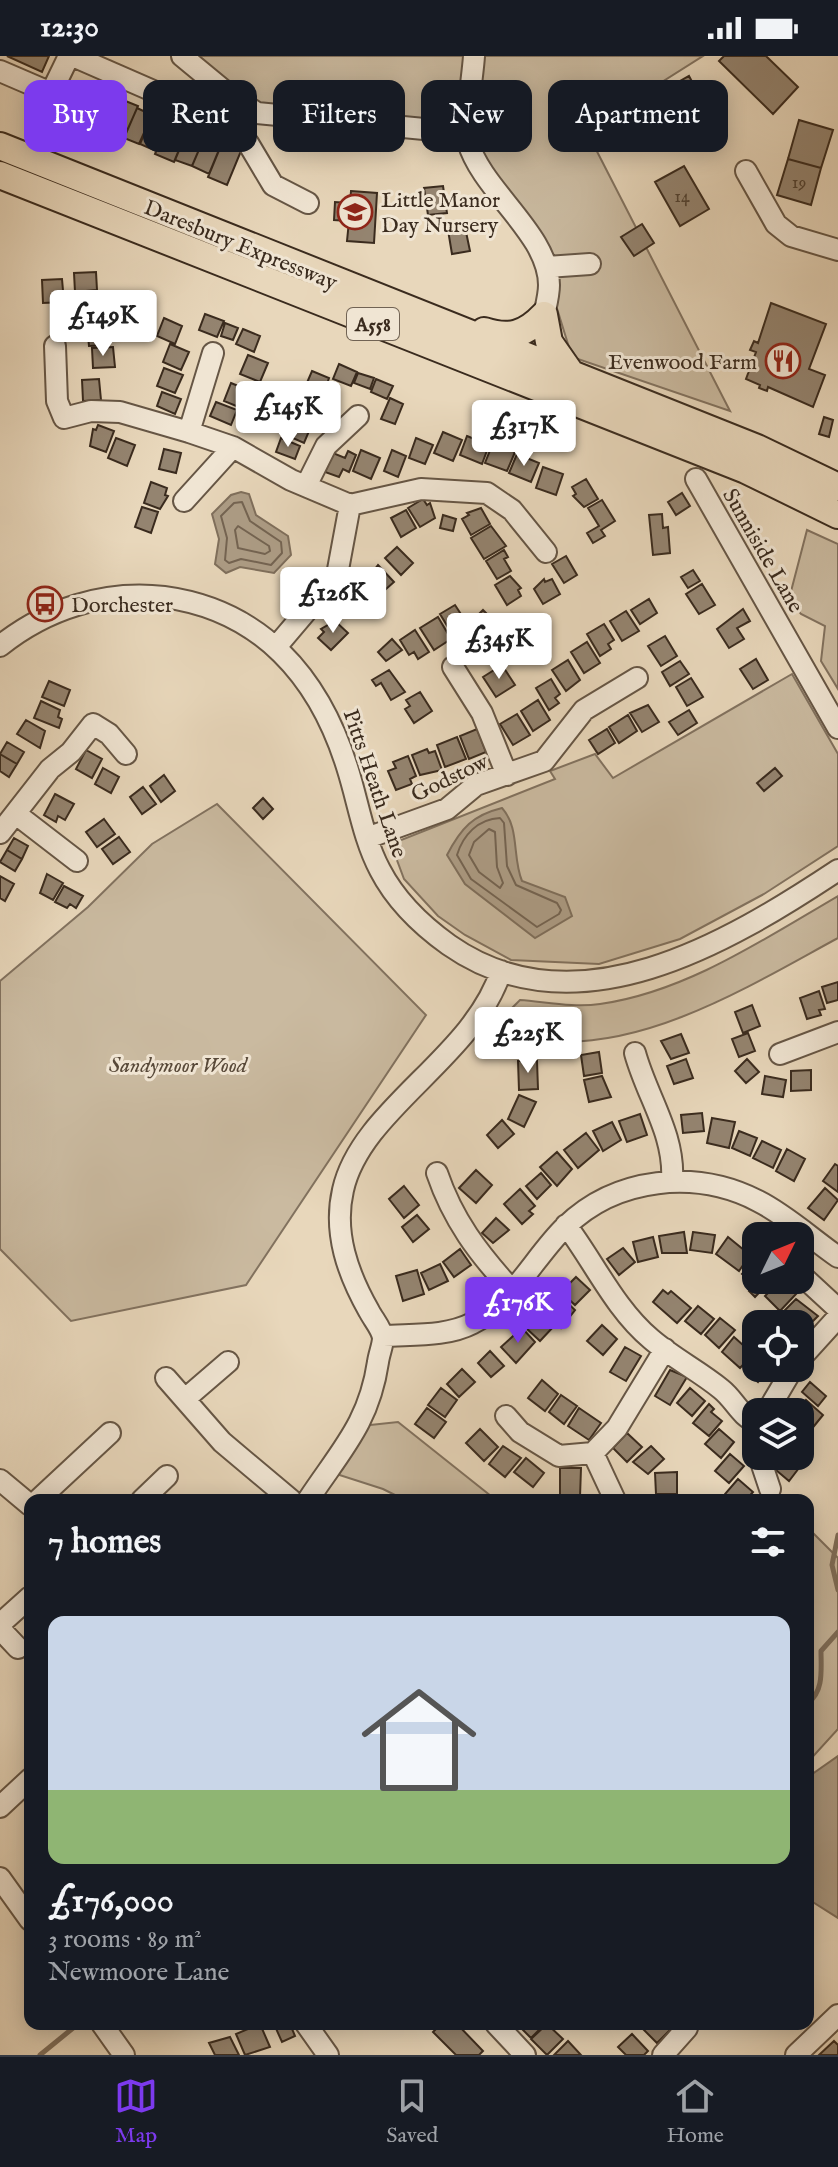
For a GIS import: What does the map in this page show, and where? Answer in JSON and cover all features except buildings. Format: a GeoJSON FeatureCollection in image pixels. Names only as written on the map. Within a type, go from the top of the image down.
{"type":"FeatureCollection","features":[{"type":"Feature","properties":{"kind":"main road","name":"Daresbury Expressway"},"geometry":{"type":"LineString","coordinates":[[0,146],[757,448],[838,487]]}},
{"type":"Feature","properties":{"kind":"main road","name":"Daresbury Expressway"},"geometry":{"type":"LineString","coordinates":[[0,175],[732,465],[838,517]]}},
{"type":"Feature","properties":{"kind":"main road"},"geometry":{"type":"LineString","coordinates":[[384,301],[509,337],[533,326],[544,315]]}},
{"type":"Feature","properties":{"kind":"main road"},"geometry":{"type":"LineString","coordinates":[[544,315],[549,342],[574,377]]}},
{"type":"Feature","properties":{"kind":"street"},"geometry":{"type":"LineString","coordinates":[[58,80],[71,56],[215,118],[248,143],[273,185],[308,203]]}},
{"type":"Feature","properties":{"kind":"street"},"geometry":{"type":"LineString","coordinates":[[182,56],[257,113],[421,129]]}},
{"type":"Feature","properties":{"kind":"street"},"geometry":{"type":"LineString","coordinates":[[472,80],[474,56]]}},
{"type":"Feature","properties":{"kind":"street"},"geometry":{"type":"LineString","coordinates":[[0,71],[24,81]]}},
{"type":"Feature","properties":{"kind":"street"},"geometry":{"type":"LineString","coordinates":[[473,152],[492,187],[537,247],[547,267],[550,286],[544,315]]}},
{"type":"Feature","properties":{"kind":"street"},"geometry":{"type":"LineString","coordinates":[[746,171],[783,230],[791,236],[838,250]]}},
{"type":"Feature","properties":{"kind":"street"},"geometry":{"type":"LineString","coordinates":[[547,267],[590,264]]}},
{"type":"Feature","properties":{"kind":"street"},"geometry":{"type":"LineString","coordinates":[[55,346],[57,401],[64,418],[91,411],[120,412],[189,432],[233,447],[306,486],[350,505],[421,489],[487,493],[512,510],[546,552]]}},
{"type":"Feature","properties":{"kind":"street"},"geometry":{"type":"LineString","coordinates":[[189,432],[213,353]]}},
{"type":"Feature","properties":{"kind":"street"},"geometry":{"type":"LineString","coordinates":[[306,486],[326,446],[358,416]]}},
{"type":"Feature","properties":{"kind":"street"},"geometry":{"type":"LineString","coordinates":[[184,501],[233,447]]}},
{"type":"Feature","properties":{"kind":"street","name":"Sunniside Lane"},"geometry":{"type":"LineString","coordinates":[[696,479],[838,728]]}},
{"type":"Feature","properties":{"kind":"street"},"geometry":{"type":"LineString","coordinates":[[276,647],[337,575],[350,505]]}},
{"type":"Feature","properties":{"kind":"street","name":"Pitts Heath Lane"},"geometry":{"type":"LineString","coordinates":[[0,646],[26,627],[60,610],[91,601],[153,596],[188,601],[226,615],[276,647],[317,694],[334,728],[367,838],[381,871],[401,902],[430,932],[465,956],[501,971],[551,982],[594,982],[671,963],[742,928],[838,870]]}},
{"type":"Feature","properties":{"kind":"street","name":"Godstow"},"geometry":{"type":"LineString","coordinates":[[453,667],[482,713],[507,775]]}},
{"type":"Feature","properties":{"kind":"street","name":"Godstow"},"geometry":{"type":"LineString","coordinates":[[367,838],[447,809],[476,785],[544,761],[584,710],[637,678]]}},
{"type":"Feature","properties":{"kind":"street"},"geometry":{"type":"LineString","coordinates":[[0,833],[50,769],[71,752],[93,724],[109,734],[126,754]]}},
{"type":"Feature","properties":{"kind":"street"},"geometry":{"type":"LineString","coordinates":[[16,814],[77,861]]}},
{"type":"Feature","properties":{"kind":"street"},"geometry":{"type":"LineString","coordinates":[[312,1494],[361,1426],[374,1391],[383,1336],[350,1275],[339,1218],[343,1188],[355,1159],[373,1134],[479,1019],[493,996],[501,971]]}},
{"type":"Feature","properties":{"kind":"street"},"geometry":{"type":"LineString","coordinates":[[780,1054],[838,1032]]}},
{"type":"Feature","properties":{"kind":"street"},"geometry":{"type":"LineString","coordinates":[[635,1053],[642,1078],[666,1130],[673,1162],[672,1180]]}},
{"type":"Feature","properties":{"kind":"street"},"geometry":{"type":"LineString","coordinates":[[437,1173],[450,1212],[511,1289]]}},
{"type":"Feature","properties":{"kind":"street"},"geometry":{"type":"LineString","coordinates":[[383,1336],[455,1330],[475,1323],[511,1289],[566,1225],[595,1204],[623,1191],[672,1180],[718,1186],[759,1201],[836,1253]]}},
{"type":"Feature","properties":{"kind":"street"},"geometry":{"type":"LineString","coordinates":[[566,1225],[625,1311],[665,1349],[730,1396],[742,1414]]}},
{"type":"Feature","properties":{"kind":"street"},"geometry":{"type":"LineString","coordinates":[[814,1287],[838,1309]]}},
{"type":"Feature","properties":{"kind":"street"},"geometry":{"type":"LineString","coordinates":[[814,1344],[838,1317]]}},
{"type":"Feature","properties":{"kind":"street"},"geometry":{"type":"LineString","coordinates":[[506,1416],[520,1432],[559,1456],[593,1453],[617,1428],[665,1349]]}},
{"type":"Feature","properties":{"kind":"street"},"geometry":{"type":"LineString","coordinates":[[185,1399],[228,1362]]}},
{"type":"Feature","properties":{"kind":"street"},"geometry":{"type":"LineString","coordinates":[[166,1378],[222,1442],[284,1494]]}},
{"type":"Feature","properties":{"kind":"street"},"geometry":{"type":"LineString","coordinates":[[44,1494],[110,1433]]}},
{"type":"Feature","properties":{"kind":"street"},"geometry":{"type":"LineString","coordinates":[[593,1453],[612,1494]]}},
{"type":"Feature","properties":{"kind":"street"},"geometry":{"type":"LineString","coordinates":[[764,1470],[770,1489]]}},
{"type":"Feature","properties":{"kind":"street"},"geometry":{"type":"LineString","coordinates":[[148,1494],[167,1476]]}},
{"type":"Feature","properties":{"kind":"street"},"geometry":{"type":"LineString","coordinates":[[0,1480],[24,1500]]}},
{"type":"Feature","properties":{"kind":"street"},"geometry":{"type":"LineString","coordinates":[[18,1648],[0,1626],[24,1603]]}},
{"type":"Feature","properties":{"kind":"street"},"geometry":{"type":"LineString","coordinates":[[0,1807],[24,1785]]}},
{"type":"Feature","properties":{"kind":"street"},"geometry":{"type":"LineString","coordinates":[[0,1878],[24,1912]]}},
{"type":"Feature","properties":{"kind":"street"},"geometry":{"type":"LineString","coordinates":[[796,2055],[838,2015]]}},
{"type":"Feature","properties":{"kind":"street"},"geometry":{"type":"LineString","coordinates":[[310,2030],[328,2055]]}},
{"type":"Feature","properties":{"kind":"street"},"geometry":{"type":"LineString","coordinates":[[502,2030],[525,2055]]}},
{"type":"Feature","properties":{"kind":"street"},"geometry":{"type":"LineString","coordinates":[[663,2055],[683,2030]]}},
{"type":"Feature","properties":{"kind":"green space"},"geometry":{"type":"Polygon","coordinates":[[[182,56],[703,56],[665,80],[548,80],[548,152],[597,152],[730,411],[572,357],[550,286],[474,152],[532,152],[532,80],[421,80],[421,134],[405,132],[405,80],[273,80],[273,108],[257,103],[257,80],[211,80],[182,56]]]}},
{"type":"Feature","properties":{"kind":"green space"},"geometry":{"type":"Polygon","coordinates":[[[807,530],[838,544],[838,689],[821,661],[825,626],[801,614],[789,599],[807,530]]]}},
{"type":"Feature","properties":{"kind":"green space"},"geometry":{"type":"Polygon","coordinates":[[[792,674],[838,754],[838,846],[764,894],[680,939],[599,964],[511,960],[438,916],[404,879],[391,844],[555,779],[550,771],[595,754],[613,778],[792,674]]]}},
{"type":"Feature","properties":{"kind":"green space","name":"Sandymoor Wood"},"geometry":{"type":"Polygon","coordinates":[[[217,804],[426,1015],[246,1285],[71,1321],[0,1249],[0,981],[88,907],[152,844],[217,804]]]}},
{"type":"Feature","properties":{"kind":"green space"},"geometry":{"type":"Polygon","coordinates":[[[838,896],[838,938],[698,1010],[623,1035],[584,1041],[546,1041],[492,1028],[520,1000],[590,1005],[632,998],[663,988],[724,962],[838,896]]]}},
{"type":"Feature","properties":{"kind":"green space"},"geometry":{"type":"Polygon","coordinates":[[[398,1422],[488,1494],[393,1494],[327,1471],[361,1426],[398,1422]]]}},
{"type":"Feature","properties":{"kind":"green space"},"geometry":{"type":"Polygon","coordinates":[[[814,1534],[838,1558],[838,1729],[814,1755],[814,1534]]]}},
{"type":"Feature","properties":{"kind":"water"},"geometry":{"type":"Polygon","coordinates":[[[241,492],[249,494],[256,515],[288,536],[291,555],[274,573],[240,567],[226,573],[215,564],[219,539],[212,514],[231,495],[241,492]]]}},
{"type":"Feature","properties":{"kind":"water"},"geometry":{"type":"Polygon","coordinates":[[[502,808],[514,834],[522,881],[565,897],[572,916],[535,938],[465,884],[447,855],[469,824],[483,814],[502,808]]]}},
{"type":"Feature","properties":{"kind":"water"},"geometry":{"type":"Polygon","coordinates":[[[838,1756],[838,1918],[814,1903],[814,1773],[838,1756]]]}},
{"type":"Feature","properties":{"kind":"waterway"},"geometry":{"type":"LineString","coordinates":[[838,1535],[832,1565],[838,1590]]}},
{"type":"Feature","properties":{"kind":"waterway"},"geometry":{"type":"LineString","coordinates":[[814,1696],[819,1686],[821,1651],[838,1632]]}},
{"type":"Feature","properties":{"kind":"waterway"},"geometry":{"type":"LineString","coordinates":[[40,2055],[71,2030]]}},
{"type":"Feature","properties":{"kind":"place","name":"Little Manor Day Nursery"},"geometry":{"type":"Point","coordinates":[355,212]}},
{"type":"Feature","properties":{"kind":"place","name":"Evenwood Farm"},"geometry":{"type":"Point","coordinates":[783,361]}},
{"type":"Feature","properties":{"kind":"place","name":"Dorchester"},"geometry":{"type":"Point","coordinates":[45,604]}}]}
